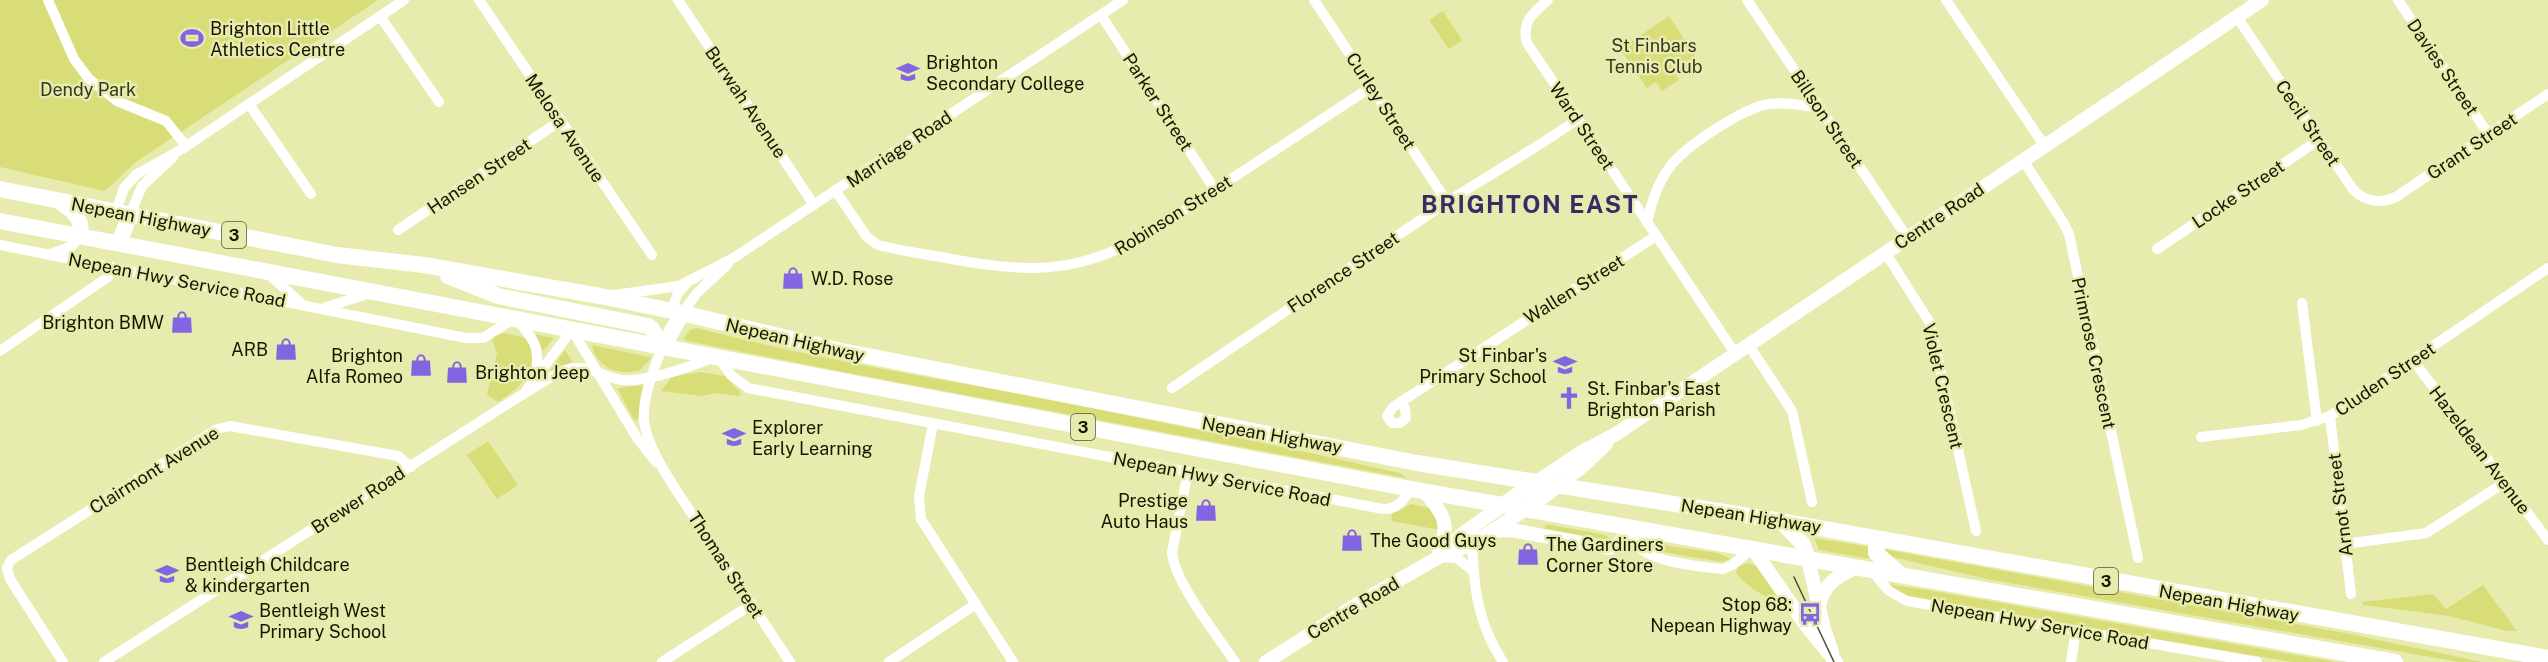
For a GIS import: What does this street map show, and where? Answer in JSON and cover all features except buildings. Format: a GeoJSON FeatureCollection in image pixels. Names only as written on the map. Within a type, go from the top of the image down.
{"type":"FeatureCollection","features":[{"type":"Feature","properties":{"kind":"highway","name":"Nepean Highway"},"geometry":{"type":"LineString","coordinates":[[0,189],[337,255],[428,266],[599,296],[842,351],[1417,463],[1559,484],[1882,539],[2530,659],[2548,658]]}},
{"type":"Feature","properties":{"kind":"highway"},"geometry":{"type":"LineString","coordinates":[[56,201],[69,207],[77,216],[81,226],[80,236]]}},
{"type":"Feature","properties":{"kind":"highway"},"geometry":{"type":"LineString","coordinates":[[119,243],[123,213]]}},
{"type":"Feature","properties":{"kind":"highway","name":"Nepean Highway"},"geometry":{"type":"LineString","coordinates":[[0,221],[1418,490],[2395,662]]}},
{"type":"Feature","properties":{"kind":"highway"},"geometry":{"type":"LineString","coordinates":[[188,227],[187,241],[194,257]]}},
{"type":"Feature","properties":{"kind":"highway"},"geometry":{"type":"LineString","coordinates":[[428,266],[486,292],[649,326],[663,346]]}},
{"type":"Feature","properties":{"kind":"highway"},"geometry":{"type":"LineString","coordinates":[[572,330],[599,296]]}},
{"type":"Feature","properties":{"kind":"highway"},"geometry":{"type":"LineString","coordinates":[[516,318],[519,300]]}},
{"type":"Feature","properties":{"kind":"highway"},"geometry":{"type":"LineString","coordinates":[[663,346],[677,312]]}},
{"type":"Feature","properties":{"kind":"highway"},"geometry":{"type":"LineString","coordinates":[[1417,463],[1418,490]]}},
{"type":"Feature","properties":{"kind":"highway","name":"Centre Road"},"geometry":{"type":"LineString","coordinates":[[1503,505],[1538,481]]}},
{"type":"Feature","properties":{"kind":"highway","name":"Centre Road"},"geometry":{"type":"LineString","coordinates":[[1526,509],[1559,484]]}},
{"type":"Feature","properties":{"kind":"highway"},"geometry":{"type":"LineString","coordinates":[[1782,522],[1802,543],[1808,559]]}},
{"type":"Feature","properties":{"kind":"highway"},"geometry":{"type":"LineString","coordinates":[[1882,539],[1876,553],[1900,574]]}},
{"type":"Feature","properties":{"kind":"main road","name":"Centre Road"},"geometry":{"type":"LineString","coordinates":[[1538,481],[1580,453],[1616,434],[2262,0]]}},
{"type":"Feature","properties":{"kind":"main road","name":"Centre Road"},"geometry":{"type":"LineString","coordinates":[[1559,484],[1586,463],[1616,434]]}},
{"type":"Feature","properties":{"kind":"main road"},"geometry":{"type":"LineString","coordinates":[[1418,490],[1439,509],[1445,521],[1446,531],[1438,558]]}},
{"type":"Feature","properties":{"kind":"main road","name":"Centre Road"},"geometry":{"type":"LineString","coordinates":[[1438,558],[1461,535],[1503,505]]}},
{"type":"Feature","properties":{"kind":"main road","name":"Centre Road"},"geometry":{"type":"LineString","coordinates":[[1274,660],[1366,598],[1438,558],[1472,544],[1526,509]]}},
{"type":"Feature","properties":{"kind":"main road"},"geometry":{"type":"LineString","coordinates":[[1494,531],[1510,530],[1610,548],[1617,545],[1634,528]]}},
{"type":"Feature","properties":{"kind":"main road"},"geometry":{"type":"LineString","coordinates":[[1753,549],[1805,624],[1834,661]]}},
{"type":"Feature","properties":{"kind":"main road"},"geometry":{"type":"LineString","coordinates":[[1808,559],[1834,661]]}},
{"type":"Feature","properties":{"kind":"main road"},"geometry":{"type":"LineString","coordinates":[[1819,609],[1823,593],[1831,581],[1863,568]]}},
{"type":"Feature","properties":{"kind":"street"},"geometry":{"type":"LineString","coordinates":[[48,0],[74,59],[89,79],[117,101],[166,121],[184,148]]}},
{"type":"Feature","properties":{"kind":"street"},"geometry":{"type":"LineString","coordinates":[[123,213],[142,186],[184,148],[404,0]]}},
{"type":"Feature","properties":{"kind":"street","name":"Melosa Avenue"},"geometry":{"type":"LineString","coordinates":[[478,0],[652,255]]}},
{"type":"Feature","properties":{"kind":"street","name":"Burwah Avenue"},"geometry":{"type":"LineString","coordinates":[[678,0],[814,205]]}},
{"type":"Feature","properties":{"kind":"street","name":"Marriage Road"},"geometry":{"type":"LineString","coordinates":[[599,296],[675,287],[735,257],[1123,0]]}},
{"type":"Feature","properties":{"kind":"street","name":"Curley Street"},"geometry":{"type":"LineString","coordinates":[[1314,0],[1447,202]]}},
{"type":"Feature","properties":{"kind":"street","name":"Ward Street"},"geometry":{"type":"LineString","coordinates":[[1548,0],[1530,16],[1525,26],[1530,49],[1735,353]]}},
{"type":"Feature","properties":{"kind":"street","name":"Billson Street"},"geometry":{"type":"LineString","coordinates":[[1747,0],[1907,237]]}},
{"type":"Feature","properties":{"kind":"street"},"geometry":{"type":"LineString","coordinates":[[1946,0],[2044,145]]}},
{"type":"Feature","properties":{"kind":"street","name":"Davies Street"},"geometry":{"type":"LineString","coordinates":[[2398,0],[2488,135]]}},
{"type":"Feature","properties":{"kind":"street","name":"Parker Street"},"geometry":{"type":"LineString","coordinates":[[1101,15],[1215,190]]}},
{"type":"Feature","properties":{"kind":"street"},"geometry":{"type":"LineString","coordinates":[[380,16],[439,102]]}},
{"type":"Feature","properties":{"kind":"street","name":"Cecil Street"},"geometry":{"type":"LineString","coordinates":[[2237,16],[2360,196],[2381,201],[2396,197]]}},
{"type":"Feature","properties":{"kind":"street","name":"Robinson Street"},"geometry":{"type":"LineString","coordinates":[[835,190],[867,237],[874,243],[989,266],[1022,269],[1067,266],[1109,255],[1143,237],[1371,87]]}},
{"type":"Feature","properties":{"kind":"street","name":"Grant Street"},"geometry":{"type":"LineString","coordinates":[[2396,197],[2548,94]]}},
{"type":"Feature","properties":{"kind":"street"},"geometry":{"type":"LineString","coordinates":[[249,104],[311,194]]}},
{"type":"Feature","properties":{"kind":"street"},"geometry":{"type":"LineString","coordinates":[[1647,223],[1663,177],[1675,161],[1737,116],[1757,107],[1771,104],[1819,108]]}},
{"type":"Feature","properties":{"kind":"street","name":"Florence Street"},"geometry":{"type":"LineString","coordinates":[[1172,388],[1447,202],[1520,158],[1578,119]]}},
{"type":"Feature","properties":{"kind":"street","name":"Hansen Street"},"geometry":{"type":"LineString","coordinates":[[398,230],[561,121]]}},
{"type":"Feature","properties":{"kind":"street","name":"Locke Street"},"geometry":{"type":"LineString","coordinates":[[2157,249],[2320,140]]}},
{"type":"Feature","properties":{"kind":"street"},"geometry":{"type":"LineString","coordinates":[[123,213],[123,191],[135,176],[153,163],[184,148]]}},
{"type":"Feature","properties":{"kind":"street","name":"Primrose Crescent"},"geometry":{"type":"LineString","coordinates":[[2023,160],[2069,234],[2138,558]]}},
{"type":"Feature","properties":{"kind":"street","name":"Nepean Hwy Service Road"},"geometry":{"type":"LineString","coordinates":[[46,255],[68,249],[77,242],[80,236]]}},
{"type":"Feature","properties":{"kind":"street","name":"Wallen Street"},"geometry":{"type":"LineString","coordinates":[[1402,402],[1558,298],[1601,274],[1656,237]]}},
{"type":"Feature","properties":{"kind":"street","name":"Nepean Hwy Service Road"},"geometry":{"type":"LineString","coordinates":[[0,245],[473,338],[484,337],[516,318]]}},
{"type":"Feature","properties":{"kind":"street","name":"Violet Crescent"},"geometry":{"type":"LineString","coordinates":[[1885,252],[1930,323],[1976,531]]}},
{"type":"Feature","properties":{"kind":"street","name":"Marriage Road"},"geometry":{"type":"LineString","coordinates":[[677,312],[735,257]]}},
{"type":"Feature","properties":{"kind":"street"},"geometry":{"type":"LineString","coordinates":[[0,351],[108,277],[113,267]]}},
{"type":"Feature","properties":{"kind":"street","name":"Cluden Street"},"geometry":{"type":"LineString","coordinates":[[2201,437],[2317,421],[2330,416],[2548,268]]}},
{"type":"Feature","properties":{"kind":"street","name":"Nepean Hwy Service Road"},"geometry":{"type":"LineString","coordinates":[[264,271],[293,298],[312,307],[338,305],[374,291]]}},
{"type":"Feature","properties":{"kind":"street"},"geometry":{"type":"LineString","coordinates":[[677,312],[679,290],[693,279]]}},
{"type":"Feature","properties":{"kind":"street"},"geometry":{"type":"LineString","coordinates":[[2302,303],[2317,421]]}},
{"type":"Feature","properties":{"kind":"street"},"geometry":{"type":"LineString","coordinates":[[516,318],[532,338],[537,350],[538,359],[534,381]]}},
{"type":"Feature","properties":{"kind":"street","name":"Thomas Street"},"geometry":{"type":"LineString","coordinates":[[572,330],[640,442],[663,468],[790,662]]}},
{"type":"Feature","properties":{"kind":"street","name":"Brewer Road"},"geometry":{"type":"LineString","coordinates":[[520,396],[572,330]]}},
{"type":"Feature","properties":{"kind":"street"},"geometry":{"type":"LineString","coordinates":[[1748,344],[1792,411],[1812,502]]}},
{"type":"Feature","properties":{"kind":"street","name":"Thomas Street"},"geometry":{"type":"LineString","coordinates":[[663,346],[652,376],[644,421],[663,468]]}},
{"type":"Feature","properties":{"kind":"street","name":"Nepean Hwy Service Road"},"geometry":{"type":"LineString","coordinates":[[717,357],[734,379],[748,388],[933,424],[1383,509],[1396,507],[1418,490]]}},
{"type":"Feature","properties":{"kind":"street","name":"Brewer Road"},"geometry":{"type":"LineString","coordinates":[[104,662],[520,396],[568,369],[582,368],[624,380],[652,376],[717,357]]}},
{"type":"Feature","properties":{"kind":"street","name":"Hazeldean Avenue"},"geometry":{"type":"LineString","coordinates":[[2413,360],[2548,540]]}},
{"type":"Feature","properties":{"kind":"street","name":"Arnot Street"},"geometry":{"type":"LineString","coordinates":[[2330,416],[2351,594]]}},
{"type":"Feature","properties":{"kind":"street"},"geometry":{"type":"LineString","coordinates":[[933,424],[919,496],[921,519],[1013,662]]}},
{"type":"Feature","properties":{"kind":"street","name":"Clairmont Avenue"},"geometry":{"type":"LineString","coordinates":[[63,662],[10,579],[7,568],[15,556],[221,426],[398,456],[411,467]]}},
{"type":"Feature","properties":{"kind":"street"},"geometry":{"type":"LineString","coordinates":[[388,456],[401,473]]}},
{"type":"Feature","properties":{"kind":"street"},"geometry":{"type":"LineString","coordinates":[[1188,472],[1172,552],[1173,560],[1179,578],[1235,662]]}},
{"type":"Feature","properties":{"kind":"street"},"geometry":{"type":"LineString","coordinates":[[2345,544],[2426,533],[2504,483]]}},
{"type":"Feature","properties":{"kind":"street"},"geometry":{"type":"LineString","coordinates":[[1634,528],[1637,545],[1644,552],[1657,558],[1723,569],[1753,549]]}},
{"type":"Feature","properties":{"kind":"street"},"geometry":{"type":"LineString","coordinates":[[1472,544],[1473,571],[1481,616],[1489,640],[1503,662]]}},
{"type":"Feature","properties":{"kind":"street"},"geometry":{"type":"LineString","coordinates":[[1438,558],[1455,557],[1473,571]]}},
{"type":"Feature","properties":{"kind":"street","name":"Nepean Hwy Service Road"},"geometry":{"type":"LineString","coordinates":[[1863,568],[1903,600],[2076,630],[2205,658],[2257,662]]}},
{"type":"Feature","properties":{"kind":"street"},"geometry":{"type":"LineString","coordinates":[[662,662],[752,604]]}},
{"type":"Feature","properties":{"kind":"street"},"geometry":{"type":"LineString","coordinates":[[888,662],[976,604]]}},
{"type":"Feature","properties":{"kind":"street"},"geometry":{"type":"LineString","coordinates":[[2071,662],[2076,630]]}},
{"type":"Feature","properties":{"kind":"green space","name":"Dendy Park"},"geometry":{"type":"Polygon","coordinates":[[[0,0],[378,0],[139,160],[104,191],[0,167],[0,0]]]}},
{"type":"Feature","properties":{"kind":"green space"},"geometry":{"type":"Polygon","coordinates":[[[1443,11],[1462,40],[1449,49],[1429,20],[1443,11]]]}},
{"type":"Feature","properties":{"kind":"green space","name":"St Finbars Tennis Club"},"geometry":{"type":"Polygon","coordinates":[[[1669,16],[1695,56],[1673,71],[1679,80],[1662,91],[1656,82],[1647,88],[1620,49],[1669,16]]]}},
{"type":"Feature","properties":{"kind":"green space"},"geometry":{"type":"Polygon","coordinates":[[[697,328],[815,356],[1062,402],[1256,442],[1400,473],[1406,478],[683,340],[690,330],[697,328]]]}},
{"type":"Feature","properties":{"kind":"green space"},"geometry":{"type":"Polygon","coordinates":[[[504,333],[526,338],[533,358],[531,367],[521,383],[498,402],[487,395],[497,353],[492,340],[495,336],[504,333]]]}},
{"type":"Feature","properties":{"kind":"green space"},"geometry":{"type":"Polygon","coordinates":[[[535,334],[554,338],[543,351],[535,334]]]}},
{"type":"Feature","properties":{"kind":"green space"},"geometry":{"type":"Polygon","coordinates":[[[592,345],[651,358],[640,370],[617,371],[598,359],[592,345]]]}},
{"type":"Feature","properties":{"kind":"green space"},"geometry":{"type":"Polygon","coordinates":[[[565,350],[573,362],[550,374],[549,372],[565,350]]]}},
{"type":"Feature","properties":{"kind":"green space"},"geometry":{"type":"Polygon","coordinates":[[[699,372],[725,376],[741,393],[739,396],[717,393],[701,396],[661,391],[672,377],[699,372]]]}},
{"type":"Feature","properties":{"kind":"green space"},"geometry":{"type":"Polygon","coordinates":[[[644,385],[638,419],[634,420],[617,388],[644,385]]]}},
{"type":"Feature","properties":{"kind":"green space"},"geometry":{"type":"Polygon","coordinates":[[[488,441],[518,485],[497,499],[467,455],[488,441]]]}},
{"type":"Feature","properties":{"kind":"green space"},"geometry":{"type":"Polygon","coordinates":[[[1411,504],[1433,509],[1440,530],[1391,521],[1392,514],[1411,504]]]}},
{"type":"Feature","properties":{"kind":"green space"},"geometry":{"type":"Polygon","coordinates":[[[1546,524],[1606,535],[1609,539],[1592,539],[1543,530],[1546,524]]]}},
{"type":"Feature","properties":{"kind":"green space"},"geometry":{"type":"Polygon","coordinates":[[[1814,538],[1870,547],[1870,559],[1819,550],[1814,538]]]}},
{"type":"Feature","properties":{"kind":"green space"},"geometry":{"type":"Polygon","coordinates":[[[1640,542],[1718,553],[1731,559],[1722,562],[1657,551],[1640,542]]]}},
{"type":"Feature","properties":{"kind":"green space"},"geometry":{"type":"Polygon","coordinates":[[[1883,549],[2350,634],[2482,662],[2459,662],[1992,580],[1892,557],[1883,549]]]}},
{"type":"Feature","properties":{"kind":"green space"},"geometry":{"type":"Polygon","coordinates":[[[1748,563],[1757,566],[1784,603],[1780,606],[1740,578],[1736,573],[1738,567],[1748,563]]]}},
{"type":"Feature","properties":{"kind":"green space"},"geometry":{"type":"Polygon","coordinates":[[[1887,584],[2336,662],[2292,662],[1911,598],[1896,592],[1887,584]]]}},
{"type":"Feature","properties":{"kind":"green space"},"geometry":{"type":"Polygon","coordinates":[[[2483,585],[2517,631],[2507,631],[2449,616],[2363,605],[2362,602],[2433,594],[2446,609],[2483,585]]]}},
{"type":"Feature","properties":{"kind":"tram line"},"geometry":{"type":"LineString","coordinates":[[1794,577],[1834,662]]}},
{"type":"Feature","properties":{"kind":"place","name":"Brighton Little Athletics Centre"},"geometry":{"type":"Point","coordinates":[192,38]}},
{"type":"Feature","properties":{"kind":"place","name":"Brighton Secondary College"},"geometry":{"type":"Point","coordinates":[908,72]}},
{"type":"Feature","properties":{"kind":"place","name":"W.D. Rose"},"geometry":{"type":"Point","coordinates":[793,278]}},
{"type":"Feature","properties":{"kind":"place","name":"Brighton BMW"},"geometry":{"type":"Point","coordinates":[182,322]}},
{"type":"Feature","properties":{"kind":"place","name":"ARB"},"geometry":{"type":"Point","coordinates":[286,349]}},
{"type":"Feature","properties":{"kind":"place","name":"Brighton Alfa Romeo"},"geometry":{"type":"Point","coordinates":[421,365]}},
{"type":"Feature","properties":{"kind":"place","name":"St Finbar's Primary School"},"geometry":{"type":"Point","coordinates":[1565,365]}},
{"type":"Feature","properties":{"kind":"place","name":"Brighton Jeep"},"geometry":{"type":"Point","coordinates":[457,372]}},
{"type":"Feature","properties":{"kind":"place","name":"St. Finbar's East Brighton Parish"},"geometry":{"type":"Point","coordinates":[1569,398]}},
{"type":"Feature","properties":{"kind":"place","name":"Explorer Early Learning"},"geometry":{"type":"Point","coordinates":[734,437]}},
{"type":"Feature","properties":{"kind":"place","name":"Prestige Auto Haus"},"geometry":{"type":"Point","coordinates":[1206,510]}},
{"type":"Feature","properties":{"kind":"place","name":"The Good Guys"},"geometry":{"type":"Point","coordinates":[1352,540]}},
{"type":"Feature","properties":{"kind":"place","name":"The Gardiners Corner Store"},"geometry":{"type":"Point","coordinates":[1528,554]}},
{"type":"Feature","properties":{"kind":"place","name":"Bentleigh Childcare & kindergarten"},"geometry":{"type":"Point","coordinates":[167,574]}},
{"type":"Feature","properties":{"kind":"place","name":"Stop 68: Nepean Highway"},"geometry":{"type":"Point","coordinates":[1810,614]}},
{"type":"Feature","properties":{"kind":"place","name":"Bentleigh West Primary School"},"geometry":{"type":"Point","coordinates":[241,620]}},
{"type":"Feature","properties":{"kind":"district","name":"BRIGHTON EAST"},"geometry":{"type":"Point","coordinates":[1530,204]}}]}
